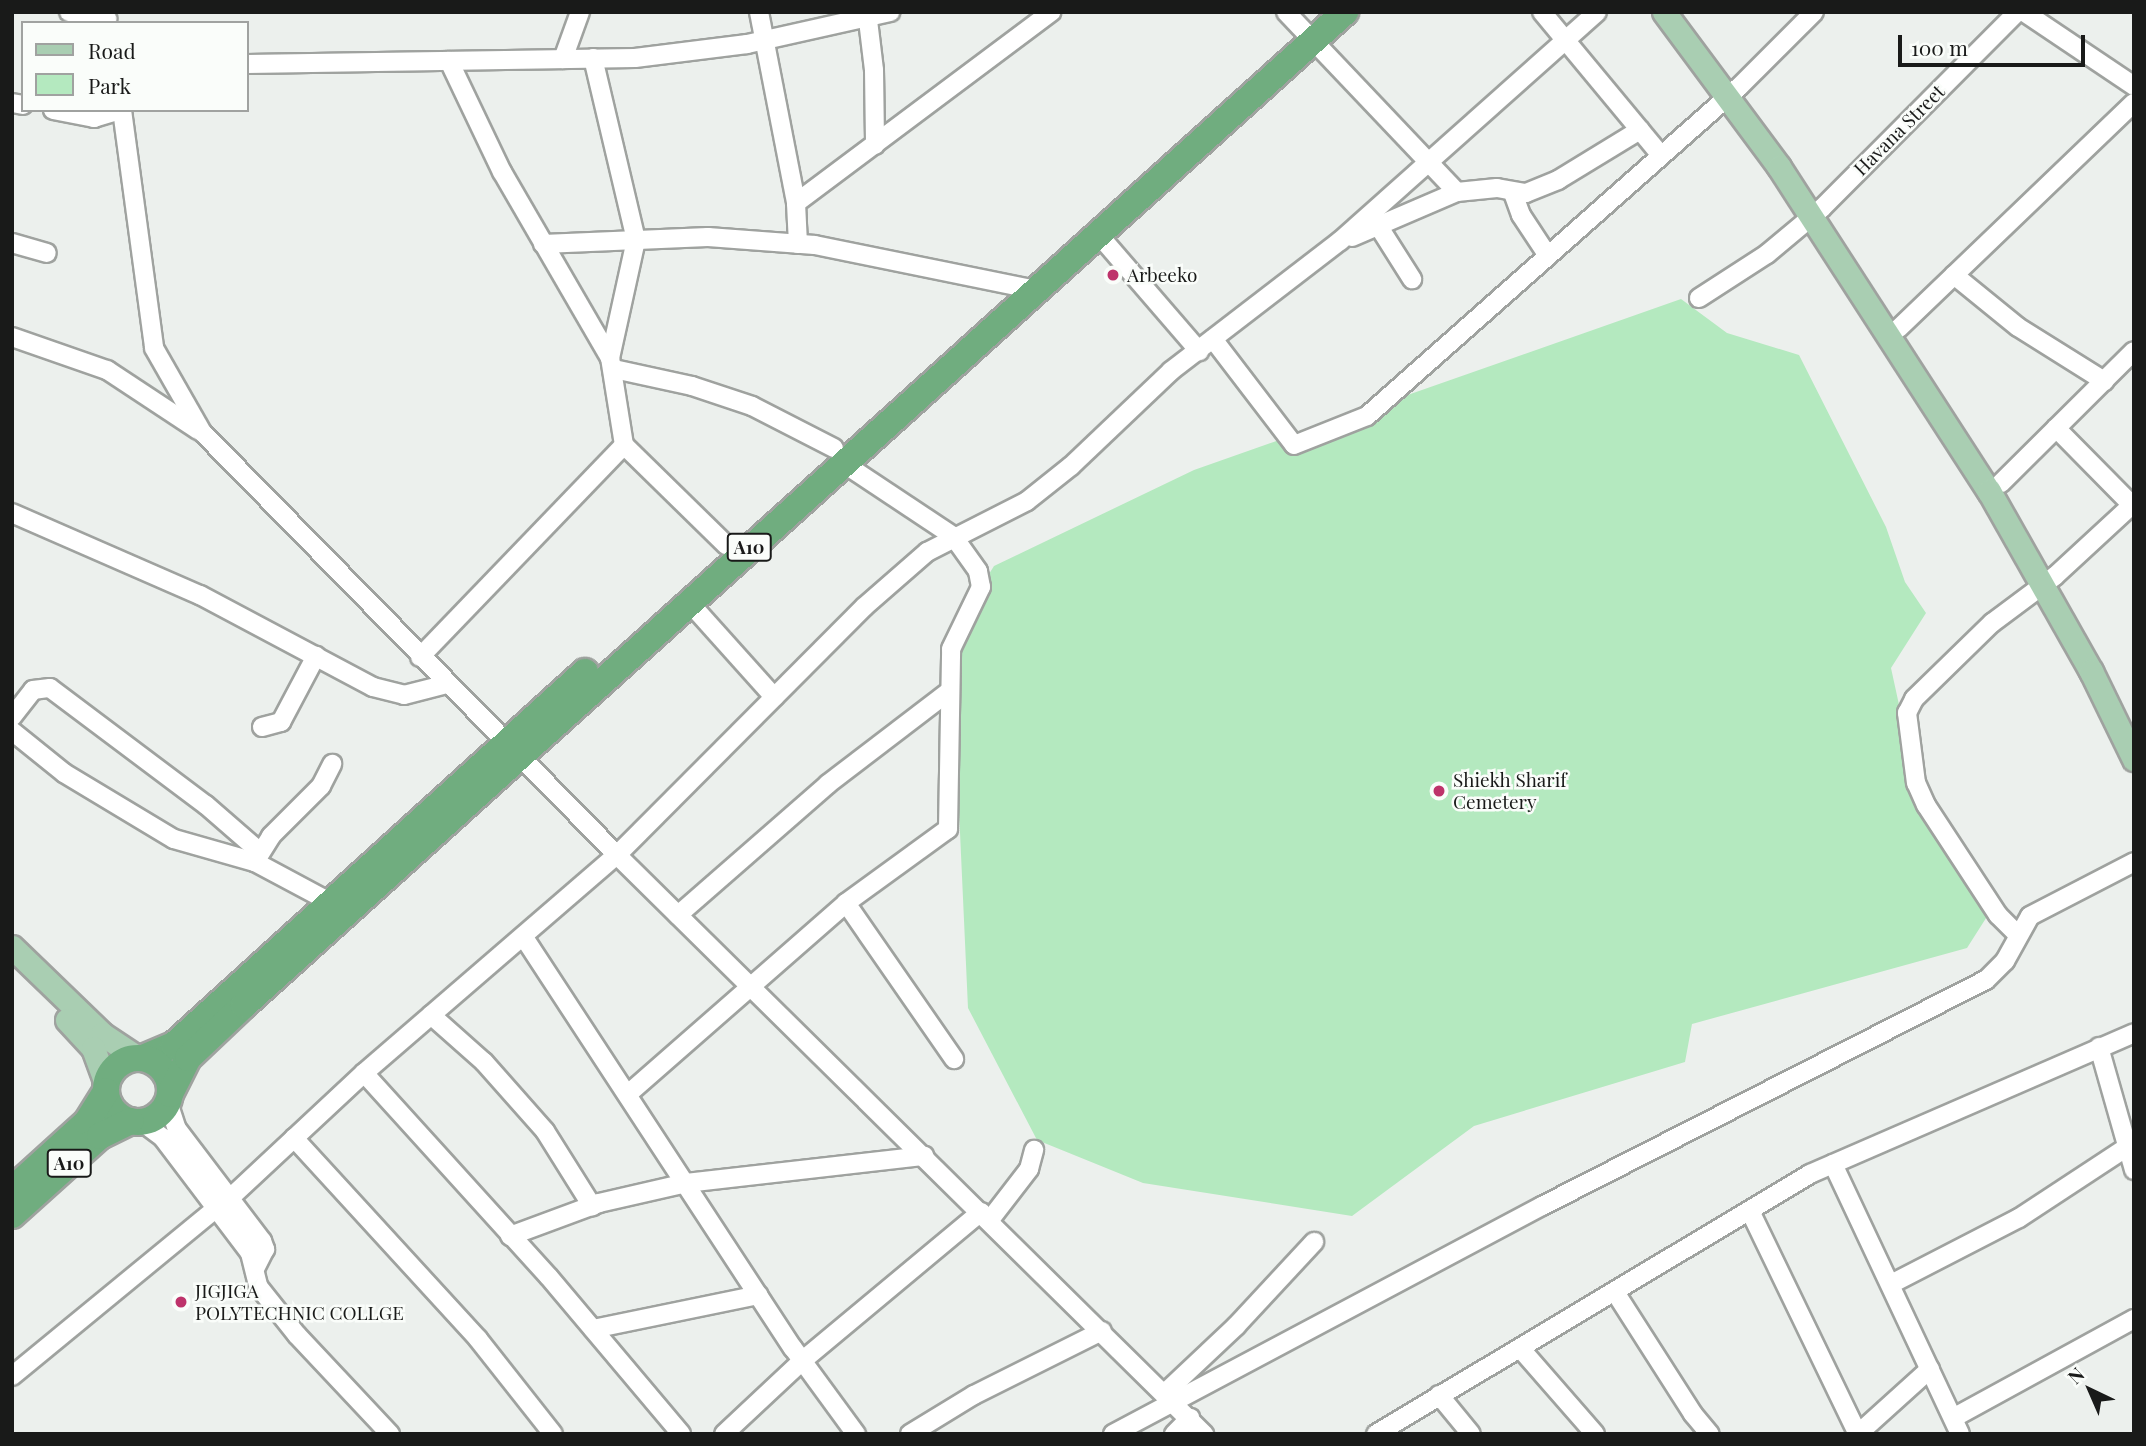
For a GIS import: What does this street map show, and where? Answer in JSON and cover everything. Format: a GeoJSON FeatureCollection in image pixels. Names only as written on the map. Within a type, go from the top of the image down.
{"type":"FeatureCollection","features":[{"type":"Feature","properties":{"kind":"highway","name":"A10"},"geometry":{"type":"LineString","coordinates":[[12,1190],[87,1122],[118,1065],[174,1045],[328,901],[514,749],[688,601],[839,456],[1026,287],[1304,23],[1345,12]]}},
{"type":"Feature","properties":{"kind":"highway","name":"A10"},"geometry":{"type":"LineString","coordinates":[[1026,287],[1098,234],[1304,23]]}},
{"type":"Feature","properties":{"kind":"highway","name":"A10"},"geometry":{"type":"LineString","coordinates":[[12,1215],[100,1136],[160,1113],[188,1058],[726,545],[839,456]]}},
{"type":"Feature","properties":{"kind":"highway"},"geometry":{"type":"LineString","coordinates":[[141,1058],[166,1073],[169,1098]]}},
{"type":"Feature","properties":{"kind":"highway"},"geometry":{"type":"LineString","coordinates":[[106,1089],[114,1111],[137,1122]]}},
{"type":"Feature","properties":{"kind":"main road"},"geometry":{"type":"LineString","coordinates":[[1664,12],[1732,92]]}},
{"type":"Feature","properties":{"kind":"main road"},"geometry":{"type":"LineString","coordinates":[[1684,12],[1732,92],[1899,328],[2001,483],[2134,759]]}},
{"type":"Feature","properties":{"kind":"main road"},"geometry":{"type":"LineString","coordinates":[[1816,213],[1953,435],[2049,580],[2134,729]]}},
{"type":"Feature","properties":{"kind":"main road"},"geometry":{"type":"LineString","coordinates":[[12,947],[102,1034],[141,1058]]}},
{"type":"Feature","properties":{"kind":"main road"},"geometry":{"type":"LineString","coordinates":[[12,966],[93,1048],[106,1089]]}},
{"type":"Feature","properties":{"kind":"street"},"geometry":{"type":"LineString","coordinates":[[69,12],[106,18]]}},
{"type":"Feature","properties":{"kind":"street"},"geometry":{"type":"LineString","coordinates":[[563,59],[580,12]]}},
{"type":"Feature","properties":{"kind":"street"},"geometry":{"type":"LineString","coordinates":[[759,12],[796,203],[798,244]]}},
{"type":"Feature","properties":{"kind":"street"},"geometry":{"type":"LineString","coordinates":[[248,64],[635,58],[765,40],[890,12]]}},
{"type":"Feature","properties":{"kind":"street"},"geometry":{"type":"LineString","coordinates":[[796,203],[875,145],[932,98],[1051,12]]}},
{"type":"Feature","properties":{"kind":"street"},"geometry":{"type":"LineString","coordinates":[[1542,12],[1659,153]]}},
{"type":"Feature","properties":{"kind":"street"},"geometry":{"type":"LineString","coordinates":[[12,1376],[222,1203],[364,1073],[617,855],[864,607],[953,536],[1027,501],[1213,339],[1340,241],[1431,163],[1597,12]]}},
{"type":"Feature","properties":{"kind":"street"},"geometry":{"type":"LineString","coordinates":[[1213,339],[1297,446],[1344,422],[1367,416],[1548,256],[1659,153],[1732,92],[1814,12]]}},
{"type":"Feature","properties":{"kind":"street","name":"Havana Street"},"geometry":{"type":"LineString","coordinates":[[1699,298],[1767,254],[1816,213],[2017,12]]}},
{"type":"Feature","properties":{"kind":"street"},"geometry":{"type":"LineString","coordinates":[[2024,12],[2134,86]]}},
{"type":"Feature","properties":{"kind":"street"},"geometry":{"type":"LineString","coordinates":[[867,15],[874,70],[875,145]]}},
{"type":"Feature","properties":{"kind":"street"},"geometry":{"type":"LineString","coordinates":[[1304,23],[1457,192]]}},
{"type":"Feature","properties":{"kind":"street"},"geometry":{"type":"LineString","coordinates":[[593,58],[636,240],[612,364],[624,445],[726,545]]}},
{"type":"Feature","properties":{"kind":"street"},"geometry":{"type":"LineString","coordinates":[[449,61],[502,172],[612,364],[752,406],[839,456],[953,536],[978,571],[981,587],[951,649],[947,693],[948,829],[846,903],[748,984],[628,1094]]}},
{"type":"Feature","properties":{"kind":"street"},"geometry":{"type":"LineString","coordinates":[[1899,328],[2134,103]]}},
{"type":"Feature","properties":{"kind":"street"},"geometry":{"type":"LineString","coordinates":[[63,112],[94,118],[114,112]]}},
{"type":"Feature","properties":{"kind":"street"},"geometry":{"type":"LineString","coordinates":[[121,112],[154,348],[202,432]]}},
{"type":"Feature","properties":{"kind":"street"},"geometry":{"type":"LineString","coordinates":[[1340,241],[1379,227],[1457,192],[1497,188],[1513,193],[1558,180],[1640,130]]}},
{"type":"Feature","properties":{"kind":"street"},"geometry":{"type":"LineString","coordinates":[[1513,193],[1521,215],[1548,256]]}},
{"type":"Feature","properties":{"kind":"street"},"geometry":{"type":"LineString","coordinates":[[1379,227],[1412,279]]}},
{"type":"Feature","properties":{"kind":"street"},"geometry":{"type":"LineString","coordinates":[[1098,234],[1199,351]]}},
{"type":"Feature","properties":{"kind":"street"},"geometry":{"type":"LineString","coordinates":[[543,244],[708,237],[798,244],[1026,287]]}},
{"type":"Feature","properties":{"kind":"street"},"geometry":{"type":"LineString","coordinates":[[12,243],[47,253]]}},
{"type":"Feature","properties":{"kind":"street"},"geometry":{"type":"LineString","coordinates":[[1954,275],[2018,327],[2104,381]]}},
{"type":"Feature","properties":{"kind":"street"},"geometry":{"type":"LineString","coordinates":[[12,337],[107,370],[202,432],[617,855],[1204,1434]]}},
{"type":"Feature","properties":{"kind":"street"},"geometry":{"type":"LineString","coordinates":[[2001,483],[2134,351]]}},
{"type":"Feature","properties":{"kind":"street"},"geometry":{"type":"LineString","coordinates":[[2017,934],[1998,915],[1926,805],[1916,783],[1907,713],[1913,699],[1983,632],[2049,580],[2133,504],[2056,428]]}},
{"type":"Feature","properties":{"kind":"street"},"geometry":{"type":"LineString","coordinates":[[420,656],[624,445]]}},
{"type":"Feature","properties":{"kind":"street"},"geometry":{"type":"LineString","coordinates":[[12,513],[200,596],[373,687],[404,695],[447,684]]}},
{"type":"Feature","properties":{"kind":"street"},"geometry":{"type":"LineString","coordinates":[[688,601],[774,697]]}},
{"type":"Feature","properties":{"kind":"street"},"geometry":{"type":"LineString","coordinates":[[262,727],[281,722],[316,656]]}},
{"type":"Feature","properties":{"kind":"street"},"geometry":{"type":"LineString","coordinates":[[12,717],[33,690],[50,688],[206,805],[258,857],[328,901]]}},
{"type":"Feature","properties":{"kind":"street"},"geometry":{"type":"LineString","coordinates":[[678,915],[828,784],[947,693]]}},
{"type":"Feature","properties":{"kind":"street"},"geometry":{"type":"LineString","coordinates":[[12,731],[64,774],[174,839],[258,857]]}},
{"type":"Feature","properties":{"kind":"street"},"geometry":{"type":"LineString","coordinates":[[258,857],[321,786],[332,764]]}},
{"type":"Feature","properties":{"kind":"street"},"geometry":{"type":"LineString","coordinates":[[1113,1434],[1169,1397],[1986,980],[2005,961],[2017,934],[2031,916],[2054,900],[2134,862]]}},
{"type":"Feature","properties":{"kind":"street"},"geometry":{"type":"LineString","coordinates":[[846,903],[954,1059]]}},
{"type":"Feature","properties":{"kind":"street"},"geometry":{"type":"LineString","coordinates":[[523,936],[802,1361],[856,1434]]}},
{"type":"Feature","properties":{"kind":"street"},"geometry":{"type":"LineString","coordinates":[[431,1015],[484,1062],[545,1131],[592,1206]]}},
{"type":"Feature","properties":{"kind":"street"},"geometry":{"type":"LineString","coordinates":[[1376,1434],[1749,1211],[1833,1164],[2134,1033]]}},
{"type":"Feature","properties":{"kind":"street"},"geometry":{"type":"LineString","coordinates":[[2099,1046],[2134,1170]]}},
{"type":"Feature","properties":{"kind":"street"},"geometry":{"type":"LineString","coordinates":[[364,1073],[593,1329],[681,1434]]}},
{"type":"Feature","properties":{"kind":"street"},"geometry":{"type":"LineString","coordinates":[[169,1098],[177,1129],[222,1203]]}},
{"type":"Feature","properties":{"kind":"street"},"geometry":{"type":"LineString","coordinates":[[137,1122],[163,1138],[265,1249],[256,1267],[258,1286],[298,1335],[390,1434]]}},
{"type":"Feature","properties":{"kind":"street"},"geometry":{"type":"LineString","coordinates":[[294,1138],[478,1339],[553,1434]]}},
{"type":"Feature","properties":{"kind":"street"},"geometry":{"type":"LineString","coordinates":[[1891,1284],[2019,1218],[2127,1147]]}},
{"type":"Feature","properties":{"kind":"street"},"geometry":{"type":"LineString","coordinates":[[724,1434],[802,1361],[985,1217],[1029,1169],[1034,1150]]}},
{"type":"Feature","properties":{"kind":"street"},"geometry":{"type":"LineString","coordinates":[[510,1236],[592,1206],[686,1183],[924,1156]]}},
{"type":"Feature","properties":{"kind":"street"},"geometry":{"type":"LineString","coordinates":[[1833,1164],[1956,1426],[2134,1319]]}},
{"type":"Feature","properties":{"kind":"street"},"geometry":{"type":"LineString","coordinates":[[1749,1211],[1858,1434],[1930,1369]]}},
{"type":"Feature","properties":{"kind":"street"},"geometry":{"type":"LineString","coordinates":[[1169,1397],[1314,1242]]}},
{"type":"Feature","properties":{"kind":"street"},"geometry":{"type":"LineString","coordinates":[[1615,1292],[1693,1414],[1710,1434]]}},
{"type":"Feature","properties":{"kind":"street"},"geometry":{"type":"LineString","coordinates":[[593,1329],[758,1295]]}},
{"type":"Feature","properties":{"kind":"street"},"geometry":{"type":"LineString","coordinates":[[910,1434],[974,1395],[1102,1331]]}},
{"type":"Feature","properties":{"kind":"street"},"geometry":{"type":"LineString","coordinates":[[1520,1348],[1595,1434]]}},
{"type":"Feature","properties":{"kind":"street"},"geometry":{"type":"LineString","coordinates":[[1439,1395],[1471,1434]]}},
{"type":"Feature","properties":{"kind":"street"},"geometry":{"type":"LineString","coordinates":[[1174,1434],[1190,1418]]}},
{"type":"Feature","properties":{"kind":"green space"},"geometry":{"type":"Polygon","coordinates":[[[1681,299],[1727,333],[1799,355],[1886,527],[1905,582],[1926,613],[1891,668],[1920,801],[1988,915],[1967,948],[1692,1024],[1685,1062],[1474,1126],[1352,1216],[1143,1183],[1037,1140],[968,1008],[951,635],[994,566],[1194,470],[1681,299]]]}},
{"type":"Feature","properties":{"kind":"place","name":"Arbeeko"},"geometry":{"type":"Point","coordinates":[1113,275]}},
{"type":"Feature","properties":{"kind":"place","name":"Shiekh Sharif Cemetery"},"geometry":{"type":"Point","coordinates":[1439,791]}},
{"type":"Feature","properties":{"kind":"place","name":"JIGJIGA POLYTECHNIC COLLGE"},"geometry":{"type":"Point","coordinates":[181,1302]}}]}
